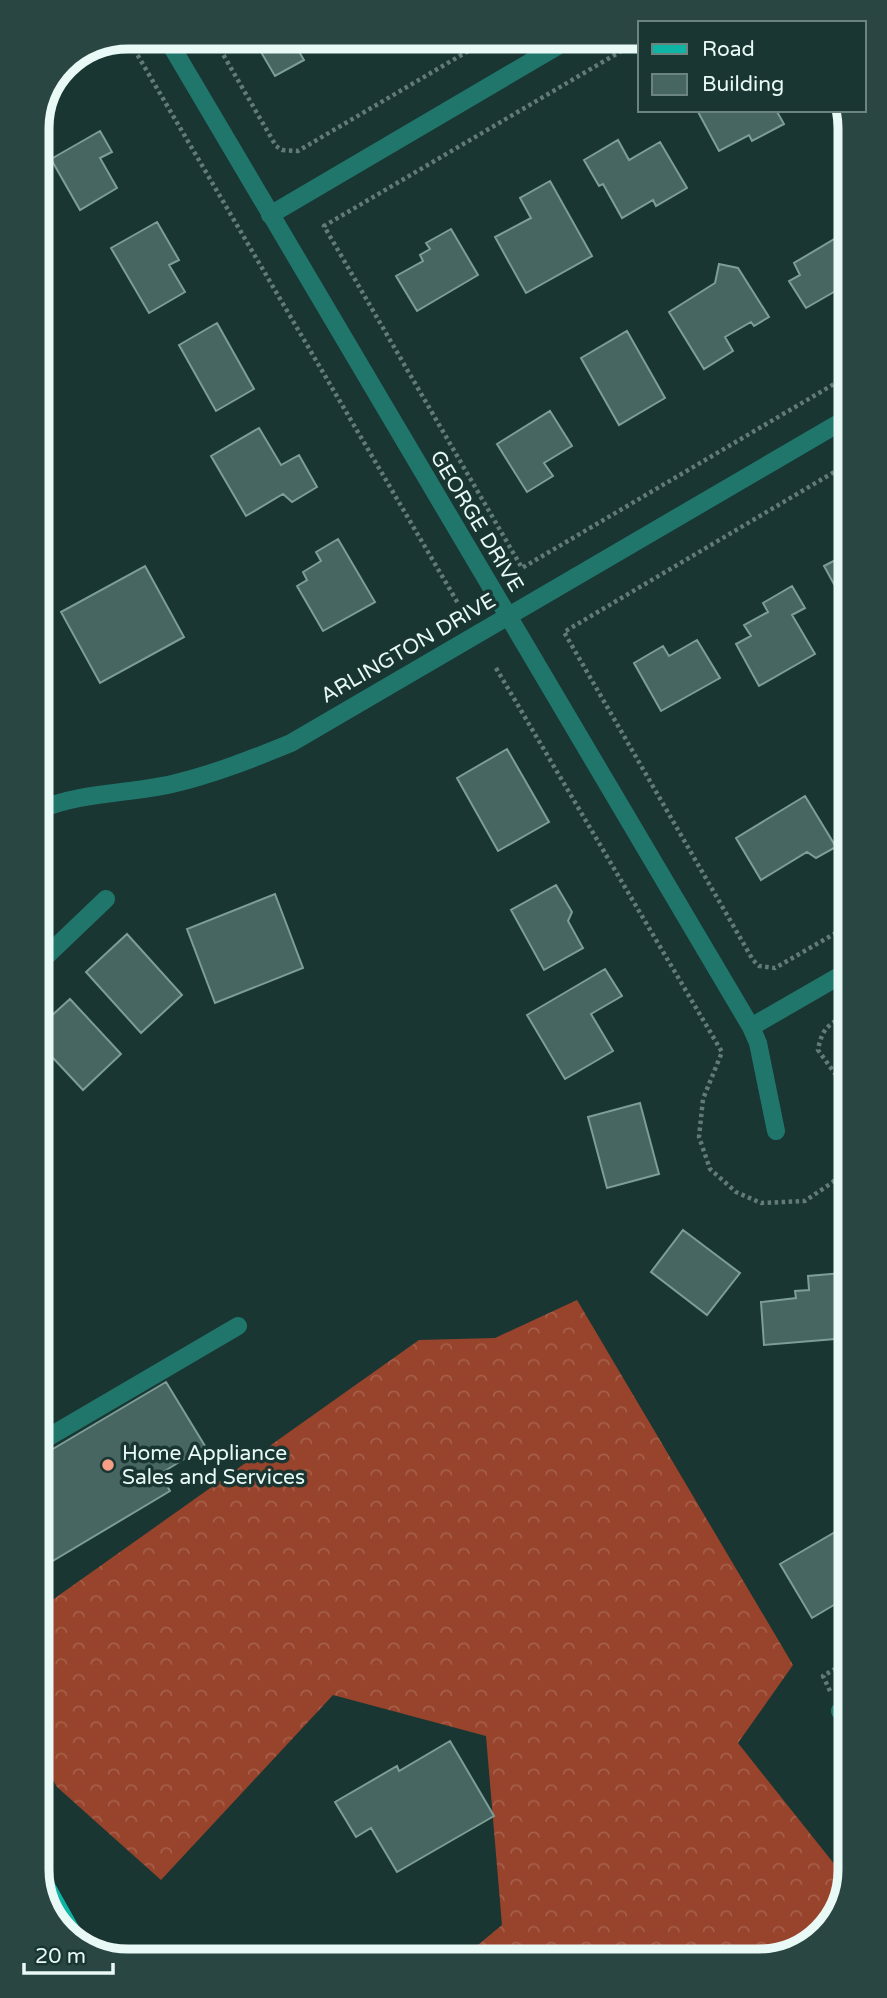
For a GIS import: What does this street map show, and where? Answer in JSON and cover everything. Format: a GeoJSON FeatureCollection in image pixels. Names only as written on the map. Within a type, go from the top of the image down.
{"type":"FeatureCollection","features":[{"type":"Feature","properties":{"kind":"street","name":"GEORGE DRIVE"},"geometry":{"type":"LineString","coordinates":[[173,49],[751,1027],[758,1043],[776,1131]]}},
{"type":"Feature","properties":{"kind":"street"},"geometry":{"type":"LineString","coordinates":[[270,215],[553,49]]}},
{"type":"Feature","properties":{"kind":"street","name":"ARLINGTON DRIVE"},"geometry":{"type":"LineString","coordinates":[[49,807],[97,794],[171,784],[232,767],[291,743],[838,424]]}},
{"type":"Feature","properties":{"kind":"street"},"geometry":{"type":"LineString","coordinates":[[49,953],[106,899]]}},
{"type":"Feature","properties":{"kind":"street"},"geometry":{"type":"LineString","coordinates":[[751,1027],[838,977]]}},
{"type":"Feature","properties":{"kind":"street"},"geometry":{"type":"LineString","coordinates":[[49,1436],[238,1326]]}},
{"type":"Feature","properties":{"kind":"path"},"geometry":{"type":"LineString","coordinates":[[134,49],[459,605]]}},
{"type":"Feature","properties":{"kind":"path"},"geometry":{"type":"LineString","coordinates":[[220,49],[276,146],[282,150],[298,151],[472,49]]}},
{"type":"Feature","properties":{"kind":"path"},"geometry":{"type":"LineString","coordinates":[[625,49],[324,226],[522,568],[838,382]]}},
{"type":"Feature","properties":{"kind":"path"},"geometry":{"type":"LineString","coordinates":[[838,470],[564,632],[753,960],[759,966],[775,968],[838,932]]}},
{"type":"Feature","properties":{"kind":"path"},"geometry":{"type":"LineString","coordinates":[[496,668],[722,1052],[703,1099],[699,1137],[710,1169],[736,1192],[761,1203],[805,1201],[833,1182],[838,1174]]}},
{"type":"Feature","properties":{"kind":"path"},"geometry":{"type":"LineString","coordinates":[[838,1019],[821,1032],[818,1050],[838,1078]]}},
{"type":"Feature","properties":{"kind":"green space"},"geometry":{"type":"Polygon","coordinates":[[[577,1300],[793,1665],[738,1743],[838,1869],[834,1895],[825,1914],[807,1933],[794,1941],[759,1949],[473,1949],[502,1925],[486,1736],[333,1695],[161,1880],[57,1787],[49,1774],[49,1602],[419,1340],[495,1338],[577,1300]]]}},
{"type":"Feature","properties":{"kind":"building"},"geometry":{"type":"Polygon","coordinates":[[[259,49],[298,49],[304,60],[275,76],[259,49]]]}},
{"type":"Feature","properties":{"kind":"building"},"geometry":{"type":"Polygon","coordinates":[[[698,112],[777,112],[784,124],[752,141],[749,135],[719,151],[698,112]]]}},
{"type":"Feature","properties":{"kind":"building"},"geometry":{"type":"Polygon","coordinates":[[[100,131],[112,152],[100,158],[117,188],[80,210],[51,159],[100,131]]]}},
{"type":"Feature","properties":{"kind":"building"},"geometry":{"type":"Polygon","coordinates":[[[618,140],[629,160],[660,142],[687,188],[656,206],[653,200],[622,218],[603,184],[599,186],[584,160],[618,140]]]}},
{"type":"Feature","properties":{"kind":"building"},"geometry":{"type":"Polygon","coordinates":[[[550,181],[592,256],[526,293],[495,237],[531,218],[520,198],[550,181]]]}},
{"type":"Feature","properties":{"kind":"building"},"geometry":{"type":"Polygon","coordinates":[[[157,222],[179,260],[169,265],[185,292],[149,313],[111,248],[157,222]]]}},
{"type":"Feature","properties":{"kind":"building"},"geometry":{"type":"Polygon","coordinates":[[[451,229],[478,275],[417,311],[396,276],[423,261],[420,255],[430,249],[426,243],[451,229]]]}},
{"type":"Feature","properties":{"kind":"building"},"geometry":{"type":"Polygon","coordinates":[[[838,237],[838,290],[806,308],[789,281],[800,275],[794,263],[838,237]]]}},
{"type":"Feature","properties":{"kind":"building"},"geometry":{"type":"Polygon","coordinates":[[[719,264],[738,268],[769,317],[754,326],[751,322],[725,337],[733,351],[704,369],[669,312],[715,283],[719,264]]]}},
{"type":"Feature","properties":{"kind":"building"},"geometry":{"type":"Polygon","coordinates":[[[217,323],[254,389],[216,411],[179,345],[217,323]]]}},
{"type":"Feature","properties":{"kind":"building"},"geometry":{"type":"Polygon","coordinates":[[[627,331],[665,398],[619,425],[581,358],[627,331]]]}},
{"type":"Feature","properties":{"kind":"building"},"geometry":{"type":"Polygon","coordinates":[[[550,411],[572,446],[544,463],[553,476],[527,492],[497,444],[550,411]]]}},
{"type":"Feature","properties":{"kind":"building"},"geometry":{"type":"Polygon","coordinates":[[[259,428],[281,465],[299,455],[317,487],[292,502],[283,494],[246,516],[211,456],[259,428]]]}},
{"type":"Feature","properties":{"kind":"building"},"geometry":{"type":"Polygon","coordinates":[[[338,539],[375,602],[323,631],[297,586],[307,580],[303,572],[321,561],[316,552],[338,539]]]}},
{"type":"Feature","properties":{"kind":"building"},"geometry":{"type":"Polygon","coordinates":[[[838,559],[838,592],[824,566],[838,559]]]}},
{"type":"Feature","properties":{"kind":"building"},"geometry":{"type":"Polygon","coordinates":[[[145,566],[184,637],[100,683],[61,612],[145,566]]]}},
{"type":"Feature","properties":{"kind":"building"},"geometry":{"type":"Polygon","coordinates":[[[792,586],[805,608],[792,615],[815,654],[759,686],[736,644],[751,636],[744,625],[768,612],[763,603],[792,586]]]}},
{"type":"Feature","properties":{"kind":"building"},"geometry":{"type":"Polygon","coordinates":[[[697,640],[720,678],[661,711],[634,663],[663,646],[669,656],[697,640]]]}},
{"type":"Feature","properties":{"kind":"building"},"geometry":{"type":"Polygon","coordinates":[[[507,749],[549,822],[498,851],[457,778],[507,749]]]}},
{"type":"Feature","properties":{"kind":"building"},"geometry":{"type":"Polygon","coordinates":[[[805,796],[836,847],[816,858],[807,852],[761,880],[736,838],[805,796]]]}},
{"type":"Feature","properties":{"kind":"building"},"geometry":{"type":"Polygon","coordinates":[[[556,885],[572,912],[568,921],[583,948],[544,970],[511,910],[556,885]]]}},
{"type":"Feature","properties":{"kind":"building"},"geometry":{"type":"Polygon","coordinates":[[[275,894],[303,968],[215,1003],[187,929],[275,894]]]}},
{"type":"Feature","properties":{"kind":"building"},"geometry":{"type":"Polygon","coordinates":[[[127,934],[182,995],[141,1033],[86,972],[127,934]]]}},
{"type":"Feature","properties":{"kind":"building"},"geometry":{"type":"Polygon","coordinates":[[[605,969],[622,996],[591,1014],[613,1051],[565,1079],[527,1015],[605,969]]]}},
{"type":"Feature","properties":{"kind":"building"},"geometry":{"type":"Polygon","coordinates":[[[70,999],[121,1054],[83,1090],[49,1054],[49,1018],[70,999]]]}},
{"type":"Feature","properties":{"kind":"building"},"geometry":{"type":"Polygon","coordinates":[[[640,1103],[659,1174],[607,1188],[588,1117],[640,1103]]]}},
{"type":"Feature","properties":{"kind":"building"},"geometry":{"type":"Polygon","coordinates":[[[683,1230],[740,1273],[707,1315],[651,1272],[683,1230]]]}},
{"type":"Feature","properties":{"kind":"building"},"geometry":{"type":"Polygon","coordinates":[[[838,1273],[838,1339],[764,1345],[761,1302],[796,1298],[795,1291],[809,1290],[808,1276],[838,1273]]]}},
{"type":"Feature","properties":{"kind":"building","name":"Home Appliance Sales and Services"},"geometry":{"type":"Polygon","coordinates":[[[166,1382],[205,1446],[160,1474],[170,1491],[49,1563],[49,1451],[166,1382]]]}},
{"type":"Feature","properties":{"kind":"building"},"geometry":{"type":"Polygon","coordinates":[[[838,1530],[838,1603],[812,1618],[780,1564],[838,1530]]]}},
{"type":"Feature","properties":{"kind":"building"},"geometry":{"type":"Polygon","coordinates":[[[450,1741],[494,1816],[397,1872],[371,1828],[356,1837],[335,1802],[397,1766],[399,1771],[450,1741]]]}},
{"type":"Feature","properties":{"kind":"place","name":"Home Appliance Sales and Services"},"geometry":{"type":"Point","coordinates":[108,1465]}}]}
